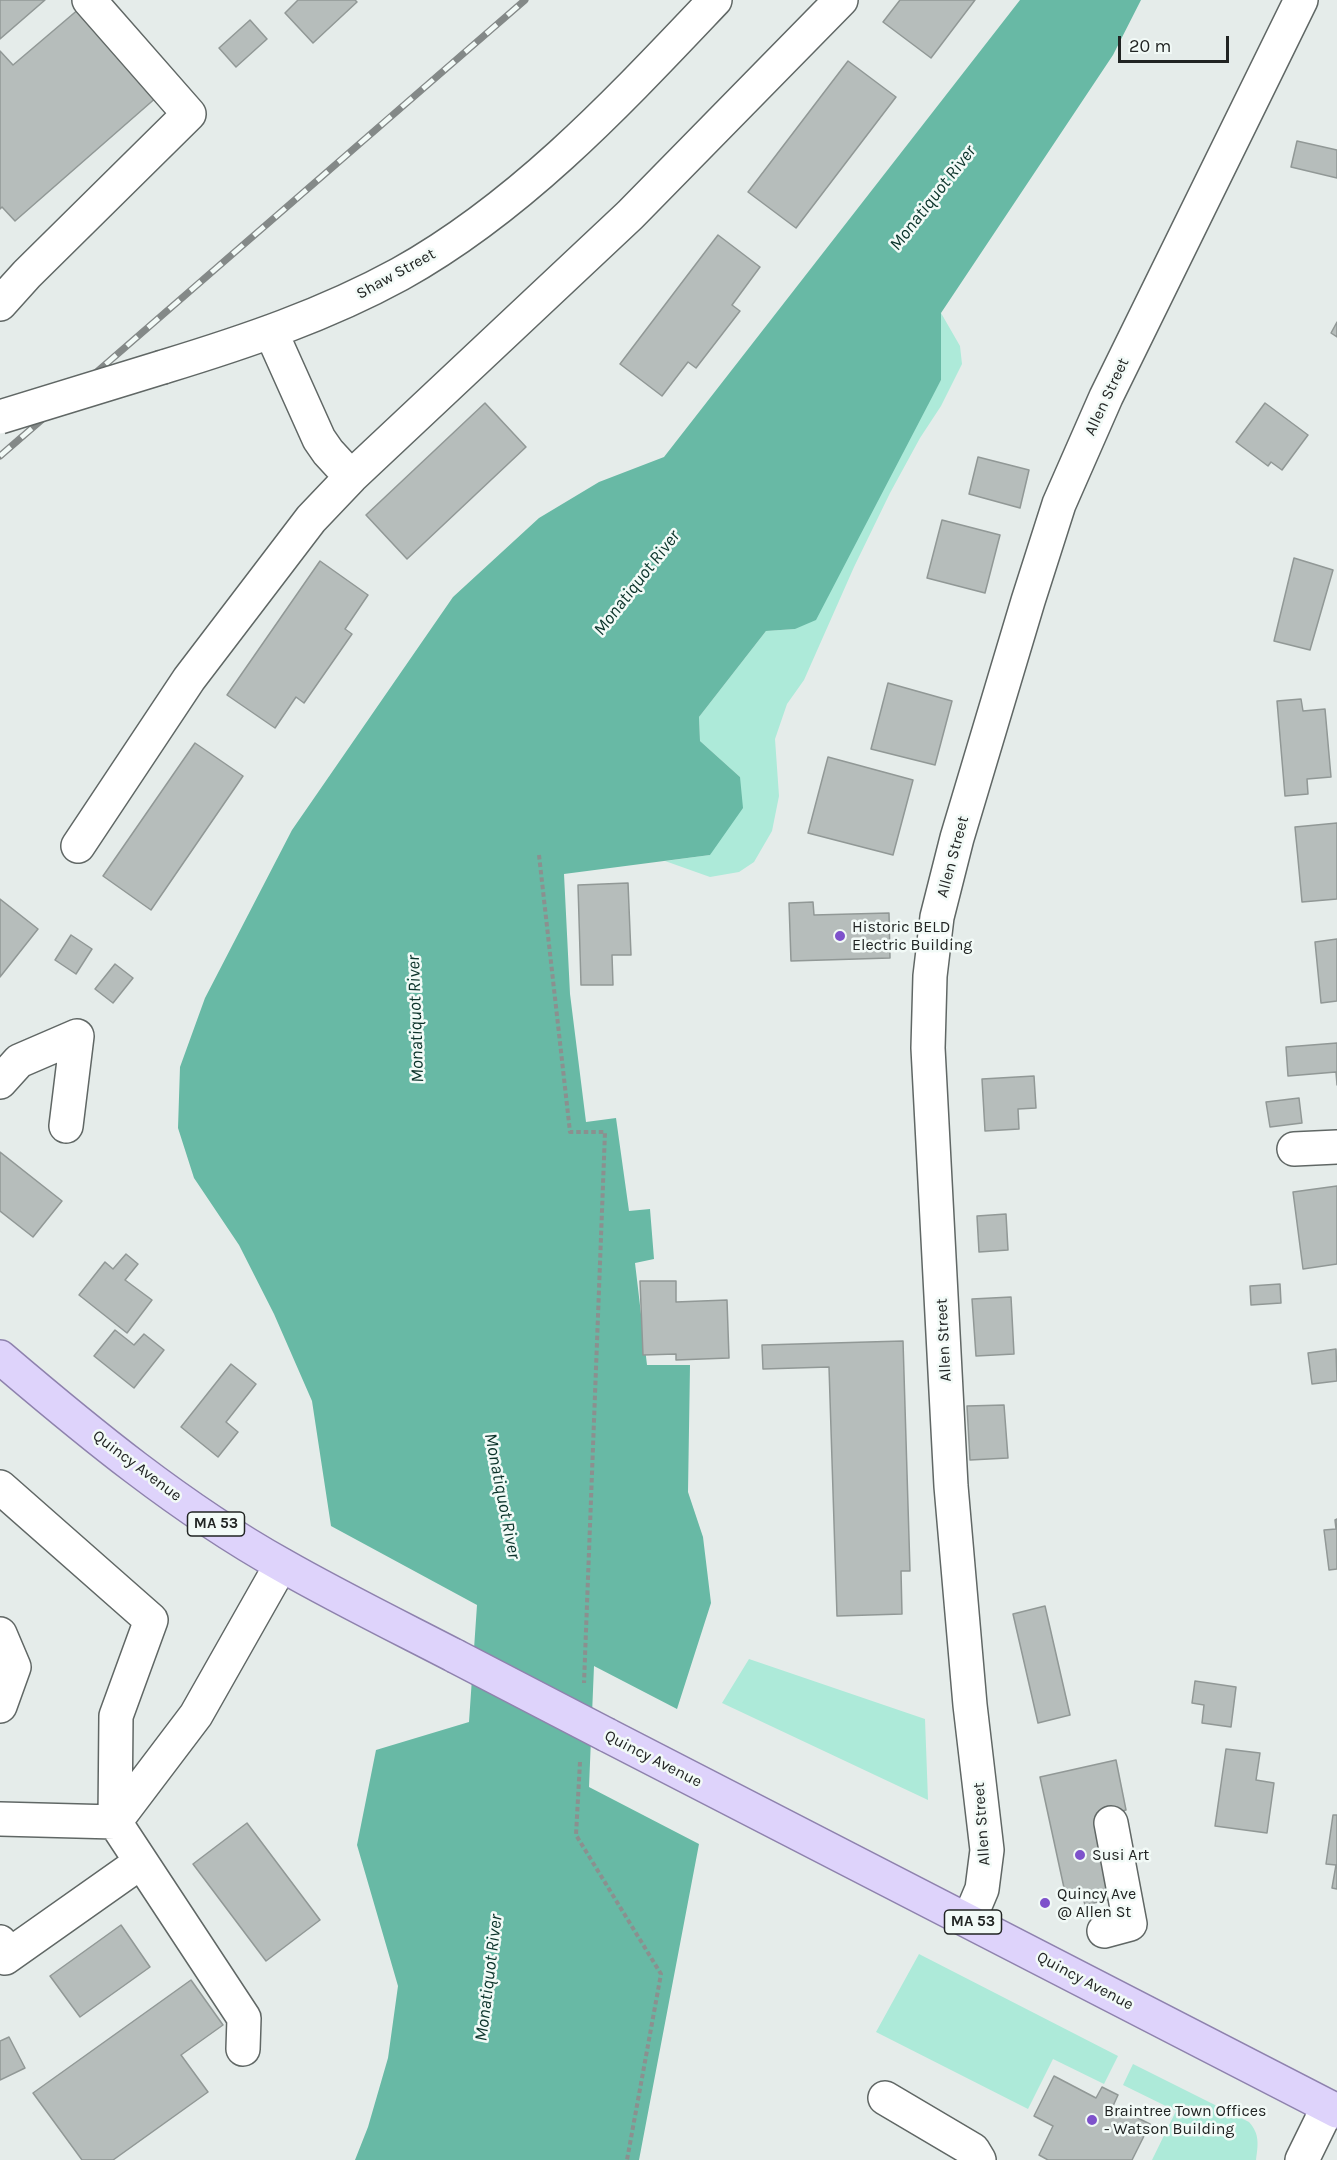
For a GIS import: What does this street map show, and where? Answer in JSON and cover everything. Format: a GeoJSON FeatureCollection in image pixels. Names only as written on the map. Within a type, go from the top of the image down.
{"type":"FeatureCollection","features":[{"type":"Feature","properties":{"kind":"main road","name":"Quincy Avenue"},"geometry":{"type":"LineString","coordinates":[[0,1357],[147,1476],[212,1521],[281,1565],[455,1656],[594,1743],[969,1920],[1333,2109]]}},
{"type":"Feature","properties":{"kind":"street"},"geometry":{"type":"LineString","coordinates":[[0,304],[27,274],[189,114],[89,0]]}},
{"type":"Feature","properties":{"kind":"street","name":"Shaw Street"},"geometry":{"type":"LineString","coordinates":[[0,417],[271,332],[332,308],[365,292],[440,250],[516,194],[570,146],[715,0]]}},
{"type":"Feature","properties":{"kind":"street"},"geometry":{"type":"LineString","coordinates":[[78,846],[189,679],[304,527],[351,477],[630,215],[841,0]]}},
{"type":"Feature","properties":{"kind":"street","name":"Allen Street"},"geometry":{"type":"LineString","coordinates":[[969,1920],[982,1889],[987,1850],[970,1705],[951,1486],[928,1048],[930,976],[938,916],[960,827],[1059,504],[1106,397],[1301,0]]}},
{"type":"Feature","properties":{"kind":"street"},"geometry":{"type":"LineString","coordinates":[[271,332],[319,439],[351,477]]}},
{"type":"Feature","properties":{"kind":"street"},"geometry":{"type":"LineString","coordinates":[[0,1082],[19,1061],[77,1036],[66,1126]]}},
{"type":"Feature","properties":{"kind":"street"},"geometry":{"type":"LineString","coordinates":[[1294,1149],[1337,1146]]}},
{"type":"Feature","properties":{"kind":"street"},"geometry":{"type":"LineString","coordinates":[[0,1487],[151,1620],[116,1716],[115,1822],[244,2018],[243,2049]]}},
{"type":"Feature","properties":{"kind":"street"},"geometry":{"type":"LineString","coordinates":[[115,1822],[196,1715],[281,1565]]}},
{"type":"Feature","properties":{"kind":"street"},"geometry":{"type":"LineString","coordinates":[[0,1634],[14,1668],[0,1706]]}},
{"type":"Feature","properties":{"kind":"street"},"geometry":{"type":"LineString","coordinates":[[0,1819],[115,1822]]}},
{"type":"Feature","properties":{"kind":"street"},"geometry":{"type":"LineString","coordinates":[[1104,1931],[1130,1924],[1111,1823]]}},
{"type":"Feature","properties":{"kind":"street"},"geometry":{"type":"LineString","coordinates":[[0,1942],[5,1958],[141,1862]]}},
{"type":"Feature","properties":{"kind":"street"},"geometry":{"type":"LineString","coordinates":[[885,2098],[973,2150],[979,2160]]}},
{"type":"Feature","properties":{"kind":"street"},"geometry":{"type":"LineString","coordinates":[[1302,2160],[1333,2109]]}},
{"type":"Feature","properties":{"kind":"path"},"geometry":{"type":"LineString","coordinates":[[539,855],[570,1132],[604,1131],[584,1692]]}},
{"type":"Feature","properties":{"kind":"path"},"geometry":{"type":"LineString","coordinates":[[594,1743],[576,1835],[661,1974],[627,2160]]}},
{"type":"Feature","properties":{"kind":"shaded area"},"geometry":{"type":"Polygon","coordinates":[[[941,313],[960,346],[962,364],[941,406],[920,438],[890,493],[804,680],[787,704],[775,739],[779,796],[772,831],[754,862],[739,872],[710,877],[665,861],[710,855],[740,777],[700,741],[699,717],[766,631],[795,629],[941,380],[941,313]]]}},
{"type":"Feature","properties":{"kind":"shaded area"},"geometry":{"type":"Polygon","coordinates":[[[749,1659],[925,1719],[928,1800],[722,1703],[749,1659]]]}},
{"type":"Feature","properties":{"kind":"shaded area"},"geometry":{"type":"Polygon","coordinates":[[[919,1954],[1118,2056],[1104,2084],[1053,2059],[1028,2109],[876,2032],[919,1954]]]}},
{"type":"Feature","properties":{"kind":"shaded area"},"geometry":{"type":"Polygon","coordinates":[[[1133,2064],[1249,2122],[1257,2135],[1256,2160],[1152,2160],[1176,2111],[1123,2085],[1133,2064]]]}},
{"type":"Feature","properties":{"kind":"water","name":"Monatiquot River"},"geometry":{"type":"Polygon","coordinates":[[[1020,0],[1141,0],[1113,55],[941,313],[941,380],[816,620],[795,629],[766,631],[699,717],[700,741],[740,777],[743,808],[710,855],[564,874],[570,994],[586,1122],[616,1118],[629,1211],[650,1209],[654,1259],[635,1263],[647,1365],[690,1365],[688,1492],[703,1537],[711,1603],[677,1709],[594,1666],[589,1787],[699,1844],[639,2160],[355,2160],[368,2127],[388,2058],[398,1986],[357,1845],[376,1750],[469,1722],[477,1605],[331,1526],[312,1401],[274,1314],[239,1245],[194,1178],[178,1128],[180,1067],[205,998],[292,830],[453,597],[539,518],[599,482],[664,457],[1020,0]]]}},
{"type":"Feature","properties":{"kind":"building"},"geometry":{"type":"Polygon","coordinates":[[[0,0],[45,0],[0,39],[0,0]]]}},
{"type":"Feature","properties":{"kind":"building"},"geometry":{"type":"Polygon","coordinates":[[[298,0],[355,0],[357,2],[313,43],[285,13],[298,0]]]}},
{"type":"Feature","properties":{"kind":"building"},"geometry":{"type":"Polygon","coordinates":[[[900,0],[975,0],[931,58],[883,22],[900,0]]]}},
{"type":"Feature","properties":{"kind":"building"},"geometry":{"type":"Polygon","coordinates":[[[80,8],[158,96],[15,221],[2,207],[0,209],[0,51],[13,65],[80,8]]]}},
{"type":"Feature","properties":{"kind":"building"},"geometry":{"type":"Polygon","coordinates":[[[250,20],[267,39],[236,67],[219,48],[250,20]]]}},
{"type":"Feature","properties":{"kind":"building"},"geometry":{"type":"Polygon","coordinates":[[[848,61],[896,97],[796,228],[748,192],[848,61]]]}},
{"type":"Feature","properties":{"kind":"building"},"geometry":{"type":"Polygon","coordinates":[[[1297,141],[1337,150],[1337,178],[1291,167],[1297,141]]]}},
{"type":"Feature","properties":{"kind":"building"},"geometry":{"type":"Polygon","coordinates":[[[718,235],[760,267],[732,305],[740,311],[696,368],[688,362],[662,396],[620,364],[718,235]]]}},
{"type":"Feature","properties":{"kind":"building"},"geometry":{"type":"Polygon","coordinates":[[[1337,322],[1337,337],[1331,333],[1337,322]]]}},
{"type":"Feature","properties":{"kind":"building"},"geometry":{"type":"Polygon","coordinates":[[[485,403],[526,447],[407,559],[366,515],[485,403]]]}},
{"type":"Feature","properties":{"kind":"building"},"geometry":{"type":"Polygon","coordinates":[[[1265,403],[1308,435],[1282,470],[1271,462],[1268,466],[1236,442],[1265,403]]]}},
{"type":"Feature","properties":{"kind":"building"},"geometry":{"type":"Polygon","coordinates":[[[978,457],[1029,470],[1020,508],[969,494],[978,457]]]}},
{"type":"Feature","properties":{"kind":"building"},"geometry":{"type":"Polygon","coordinates":[[[942,520],[1000,535],[985,593],[927,578],[942,520]]]}},
{"type":"Feature","properties":{"kind":"building"},"geometry":{"type":"Polygon","coordinates":[[[1294,558],[1333,570],[1310,650],[1274,641],[1294,558]]]}},
{"type":"Feature","properties":{"kind":"building"},"geometry":{"type":"Polygon","coordinates":[[[320,561],[368,595],[345,629],[352,634],[304,703],[296,697],[275,728],[227,695],[320,561]]]}},
{"type":"Feature","properties":{"kind":"building"},"geometry":{"type":"Polygon","coordinates":[[[888,683],[952,701],[935,765],[871,749],[888,683]]]}},
{"type":"Feature","properties":{"kind":"building"},"geometry":{"type":"Polygon","coordinates":[[[1301,699],[1303,711],[1325,709],[1331,777],[1307,779],[1308,794],[1285,796],[1277,701],[1301,699]]]}},
{"type":"Feature","properties":{"kind":"building"},"geometry":{"type":"Polygon","coordinates":[[[195,743],[243,776],[151,910],[103,876],[195,743]]]}},
{"type":"Feature","properties":{"kind":"building"},"geometry":{"type":"Polygon","coordinates":[[[828,757],[913,780],[893,855],[808,833],[828,757]]]}},
{"type":"Feature","properties":{"kind":"building"},"geometry":{"type":"Polygon","coordinates":[[[1337,823],[1337,899],[1302,902],[1295,827],[1337,823]]]}},
{"type":"Feature","properties":{"kind":"building"},"geometry":{"type":"Polygon","coordinates":[[[628,883],[631,955],[612,955],[613,985],[581,985],[578,885],[628,883]]]}},
{"type":"Feature","properties":{"kind":"building"},"geometry":{"type":"Polygon","coordinates":[[[0,899],[38,929],[0,977],[0,899]]]}},
{"type":"Feature","properties":{"kind":"building","name":"Historic BELD Electric Building"},"geometry":{"type":"Polygon","coordinates":[[[813,902],[814,915],[889,913],[890,958],[791,961],[789,903],[813,902]]]}},
{"type":"Feature","properties":{"kind":"building"},"geometry":{"type":"Polygon","coordinates":[[[71,935],[92,949],[76,974],[55,960],[71,935]]]}},
{"type":"Feature","properties":{"kind":"building"},"geometry":{"type":"Polygon","coordinates":[[[1337,939],[1337,1001],[1321,1003],[1315,942],[1337,939]]]}},
{"type":"Feature","properties":{"kind":"building"},"geometry":{"type":"Polygon","coordinates":[[[115,964],[133,978],[113,1003],[95,989],[115,964]]]}},
{"type":"Feature","properties":{"kind":"building"},"geometry":{"type":"Polygon","coordinates":[[[1337,1043],[1337,1085],[1336,1072],[1288,1076],[1286,1047],[1337,1043]]]}},
{"type":"Feature","properties":{"kind":"building"},"geometry":{"type":"Polygon","coordinates":[[[1034,1076],[1036,1108],[1018,1109],[1019,1129],[985,1131],[982,1079],[1034,1076]]]}},
{"type":"Feature","properties":{"kind":"building"},"geometry":{"type":"Polygon","coordinates":[[[1299,1098],[1302,1123],[1270,1127],[1266,1102],[1299,1098]]]}},
{"type":"Feature","properties":{"kind":"building"},"geometry":{"type":"Polygon","coordinates":[[[0,1152],[62,1201],[33,1237],[0,1211],[0,1152]]]}},
{"type":"Feature","properties":{"kind":"building"},"geometry":{"type":"Polygon","coordinates":[[[1337,1186],[1337,1264],[1303,1269],[1293,1192],[1337,1186]]]}},
{"type":"Feature","properties":{"kind":"building"},"geometry":{"type":"Polygon","coordinates":[[[1006,1214],[1008,1250],[979,1252],[977,1216],[1006,1214]]]}},
{"type":"Feature","properties":{"kind":"building"},"geometry":{"type":"Polygon","coordinates":[[[126,1254],[138,1264],[125,1280],[152,1300],[127,1333],[79,1295],[105,1262],[113,1269],[126,1254]]]}},
{"type":"Feature","properties":{"kind":"building"},"geometry":{"type":"Polygon","coordinates":[[[640,1281],[676,1281],[676,1302],[727,1300],[729,1358],[676,1360],[676,1354],[643,1355],[640,1281]]]}},
{"type":"Feature","properties":{"kind":"building"},"geometry":{"type":"Polygon","coordinates":[[[1280,1284],[1281,1303],[1251,1305],[1250,1286],[1280,1284]]]}},
{"type":"Feature","properties":{"kind":"building"},"geometry":{"type":"Polygon","coordinates":[[[1011,1297],[1014,1354],[976,1356],[972,1299],[1011,1297]]]}},
{"type":"Feature","properties":{"kind":"building"},"geometry":{"type":"Polygon","coordinates":[[[115,1330],[134,1345],[144,1334],[164,1350],[134,1388],[94,1356],[115,1330]]]}},
{"type":"Feature","properties":{"kind":"building"},"geometry":{"type":"Polygon","coordinates":[[[903,1341],[910,1571],[901,1571],[902,1614],[837,1616],[829,1367],[763,1369],[762,1345],[903,1341]]]}},
{"type":"Feature","properties":{"kind":"building"},"geometry":{"type":"Polygon","coordinates":[[[1336,1349],[1337,1381],[1312,1384],[1308,1353],[1336,1349]]]}},
{"type":"Feature","properties":{"kind":"building"},"geometry":{"type":"Polygon","coordinates":[[[231,1364],[256,1384],[226,1422],[238,1432],[218,1457],[181,1427],[231,1364]]]}},
{"type":"Feature","properties":{"kind":"building"},"geometry":{"type":"Polygon","coordinates":[[[1004,1405],[1008,1458],[970,1460],[967,1406],[1004,1405]]]}},
{"type":"Feature","properties":{"kind":"building"},"geometry":{"type":"Polygon","coordinates":[[[1337,1519],[1337,1569],[1329,1570],[1324,1530],[1336,1529],[1335,1520],[1337,1519]]]}},
{"type":"Feature","properties":{"kind":"building"},"geometry":{"type":"Polygon","coordinates":[[[1045,1606],[1070,1715],[1038,1723],[1013,1614],[1045,1606]]]}},
{"type":"Feature","properties":{"kind":"building"},"geometry":{"type":"Polygon","coordinates":[[[1195,1681],[1236,1687],[1231,1727],[1202,1723],[1204,1705],[1192,1703],[1195,1681]]]}},
{"type":"Feature","properties":{"kind":"building"},"geometry":{"type":"Polygon","coordinates":[[[1226,1749],[1260,1753],[1256,1780],[1274,1783],[1267,1833],[1215,1826],[1226,1749]]]}},
{"type":"Feature","properties":{"kind":"building","name":"Susi Art"},"geometry":{"type":"Polygon","coordinates":[[[1116,1760],[1126,1810],[1095,1818],[1111,1899],[1085,1905],[1082,1893],[1066,1897],[1040,1777],[1116,1760]]]}},
{"type":"Feature","properties":{"kind":"building"},"geometry":{"type":"Polygon","coordinates":[[[1333,1815],[1337,1815],[1337,1889],[1332,1888],[1336,1865],[1326,1864],[1333,1815]]]}},
{"type":"Feature","properties":{"kind":"building"},"geometry":{"type":"Polygon","coordinates":[[[247,1823],[320,1920],[266,1961],[193,1864],[247,1823]]]}},
{"type":"Feature","properties":{"kind":"building"},"geometry":{"type":"Polygon","coordinates":[[[121,1925],[150,1967],[80,2017],[50,1976],[121,1925]]]}},
{"type":"Feature","properties":{"kind":"building"},"geometry":{"type":"Polygon","coordinates":[[[191,1980],[223,2025],[181,2055],[208,2092],[113,2160],[82,2160],[33,2093],[191,1980]]]}},
{"type":"Feature","properties":{"kind":"building"},"geometry":{"type":"Polygon","coordinates":[[[9,2037],[25,2068],[0,2080],[0,2041],[9,2037]]]}},
{"type":"Feature","properties":{"kind":"building","name":"Braintree Town Offices - Watson Building"},"geometry":{"type":"Polygon","coordinates":[[[1054,2076],[1096,2098],[1102,2087],[1118,2095],[1113,2106],[1150,2124],[1132,2160],[1048,2160],[1039,2155],[1053,2126],[1034,2116],[1054,2076]]]}},
{"type":"Feature","properties":{"kind":"railway"},"geometry":{"type":"LineString","coordinates":[[0,456],[525,0]]}},
{"type":"Feature","properties":{"kind":"place","name":"Historic BELD Electric Building"},"geometry":{"type":"Point","coordinates":[840,936]}},
{"type":"Feature","properties":{"kind":"place","name":"Susi Art"},"geometry":{"type":"Point","coordinates":[1080,1855]}},
{"type":"Feature","properties":{"kind":"place","name":"Quincy Ave @ Allen St"},"geometry":{"type":"Point","coordinates":[1045,1903]}},
{"type":"Feature","properties":{"kind":"place","name":"Braintree Town Offices - Watson Building"},"geometry":{"type":"Point","coordinates":[1092,2120]}}]}
